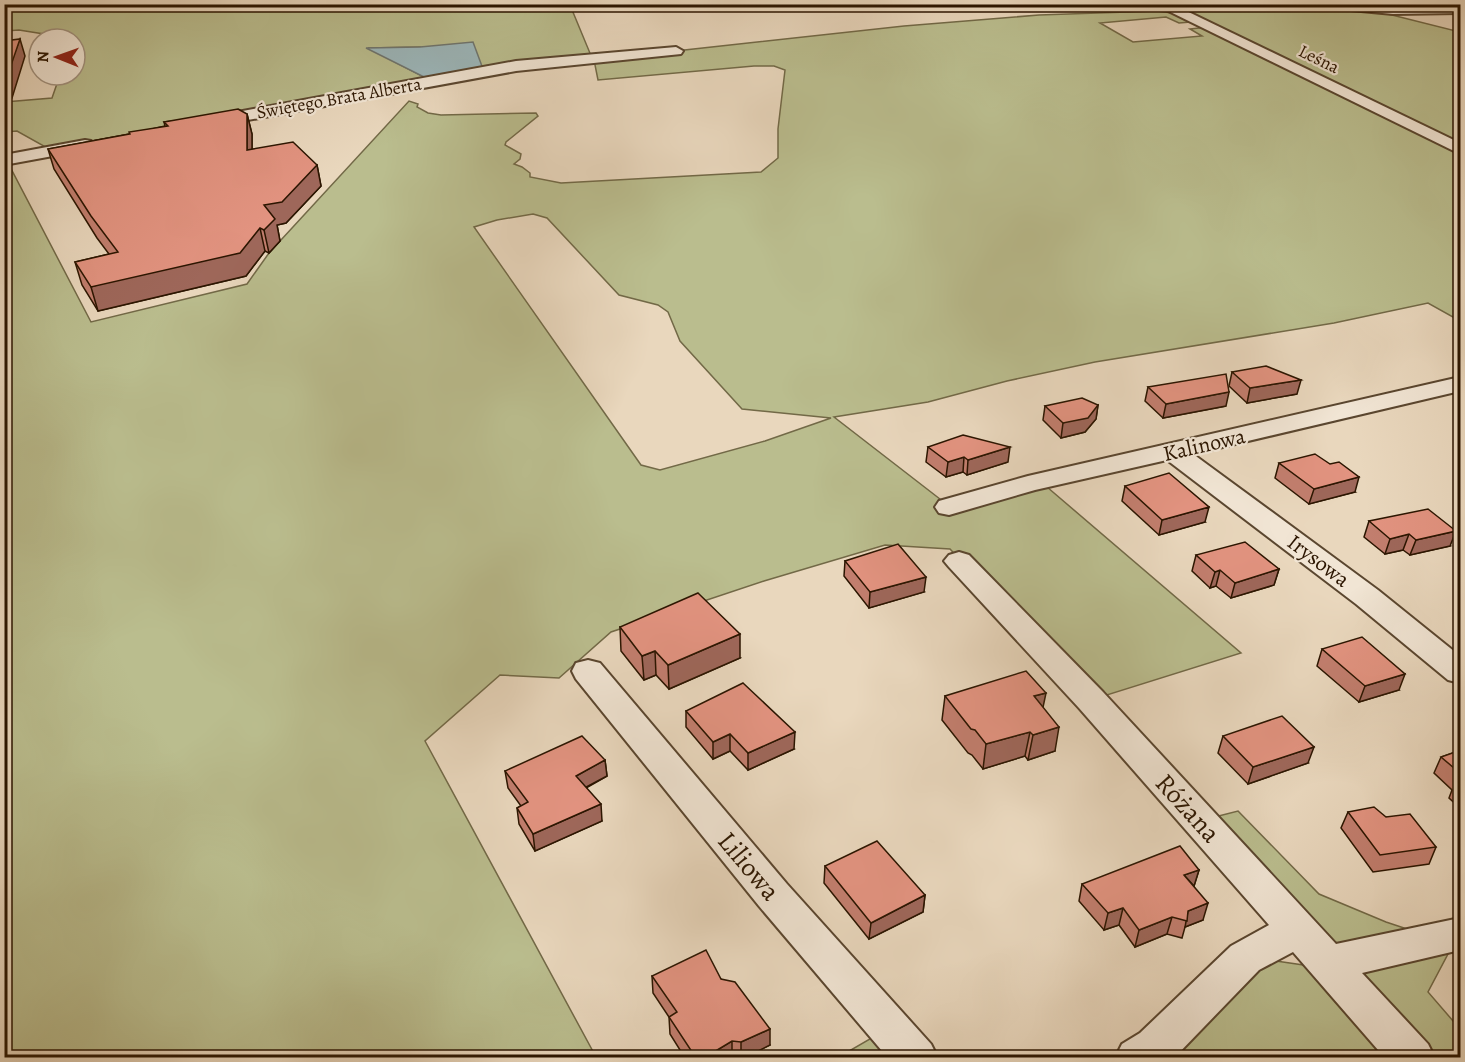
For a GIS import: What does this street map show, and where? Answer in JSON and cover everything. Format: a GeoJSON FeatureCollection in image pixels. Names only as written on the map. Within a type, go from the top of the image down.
{"type":"FeatureCollection","features":[{"type":"Feature","properties":{"kind":"street","name":"Leśna"},"geometry":{"type":"LineString","coordinates":[[1160,4],[1461,149]]}},
{"type":"Feature","properties":{"kind":"street"},"geometry":{"type":"LineString","coordinates":[[1329,4],[1392,10],[1461,9]]}},
{"type":"Feature","properties":{"kind":"street","name":"Świętego Brata Alberta"},"geometry":{"type":"LineString","coordinates":[[198,124],[516,66],[676,51]]}},
{"type":"Feature","properties":{"kind":"street"},"geometry":{"type":"LineString","coordinates":[[4,160],[105,141]]}},
{"type":"Feature","properties":{"kind":"street","name":"Kalinowa"},"geometry":{"type":"LineString","coordinates":[[949,507],[1028,484],[1461,384]]}},
{"type":"Feature","properties":{"kind":"street","name":"Irysowa"},"geometry":{"type":"LineString","coordinates":[[1174,452],[1367,597],[1461,672]]}},
{"type":"Feature","properties":{"kind":"street","name":"Różana"},"geometry":{"type":"LineString","coordinates":[[959,561],[1084,692],[1413,1058]]}},
{"type":"Feature","properties":{"kind":"street","name":"Liliowa"},"geometry":{"type":"LineString","coordinates":[[588,671],[766,886],[916,1058]]}},
{"type":"Feature","properties":{"kind":"street"},"geometry":{"type":"LineString","coordinates":[[1137,1058],[1155,1047],[1245,958],[1297,930]]}},
{"type":"Feature","properties":{"kind":"street"},"geometry":{"type":"LineString","coordinates":[[1328,963],[1461,934]]}},
{"type":"Feature","properties":{"kind":"green space"},"geometry":{"type":"Polygon","coordinates":[[[1121,4],[1433,5],[1343,7],[1384,13],[1460,32],[1460,321],[1428,303],[1334,323],[1095,362],[1007,381],[928,402],[834,417],[949,506],[1040,481],[1241,653],[1091,700],[950,549],[885,545],[764,581],[611,632],[559,678],[500,675],[425,741],[596,1057],[5,1058],[5,164],[8,163],[91,322],[247,284],[269,253],[409,101],[418,104],[417,107],[428,113],[441,115],[536,113],[538,116],[505,145],[521,154],[520,159],[514,164],[530,173],[530,177],[561,183],[761,172],[778,158],[778,129],[785,70],[774,66],[754,66],[598,80],[594,60],[904,26],[1039,15],[1157,11],[1172,13],[1191,22],[1179,23],[1166,17],[1100,23],[1133,42],[1202,36],[1190,29],[1208,27],[1160,5],[1125,7],[1121,4]],[[533,214],[497,220],[474,227],[641,465],[660,470],[765,441],[831,418],[742,409],[680,341],[668,312],[658,305],[619,295],[547,218],[533,214]]]}},
{"type":"Feature","properties":{"kind":"green space"},"geometry":{"type":"Polygon","coordinates":[[[4,5],[570,5],[592,58],[484,70],[420,47],[368,48],[426,78],[49,149],[17,131],[5,132],[5,102],[52,98],[56,87],[87,87],[87,27],[27,27],[27,31],[5,31],[4,5]]]}},
{"type":"Feature","properties":{"kind":"green space"},"geometry":{"type":"Polygon","coordinates":[[[1238,811],[1319,894],[1386,922],[1437,939],[1458,935],[1428,992],[1460,1029],[1460,1057],[1413,1057],[1199,821],[1238,811]]]}},
{"type":"Feature","properties":{"kind":"green space"},"geometry":{"type":"Polygon","coordinates":[[[1276,961],[1317,967],[1399,1058],[1149,1058],[1246,971],[1276,961]]]}},
{"type":"Feature","properties":{"kind":"green space"},"geometry":{"type":"Polygon","coordinates":[[[887,1029],[898,1058],[837,1058],[887,1029]]]}},
{"type":"Feature","properties":{"kind":"water"},"geometry":{"type":"Polygon","coordinates":[[[473,42],[483,69],[426,78],[366,48],[420,47],[473,42]]]}},
{"type":"Feature","properties":{"kind":"building"},"geometry":{"type":"Polygon","coordinates":[[[20,39],[6,80],[4,80],[4,41],[20,39]]]}},
{"type":"Feature","properties":{"kind":"building"},"geometry":{"type":"Polygon","coordinates":[[[238,109],[247,114],[247,150],[293,142],[317,165],[282,202],[264,205],[275,219],[264,230],[260,228],[240,253],[91,287],[75,262],[118,252],[91,216],[48,149],[168,126],[164,122],[238,109]]]}},
{"type":"Feature","properties":{"kind":"building"},"geometry":{"type":"Polygon","coordinates":[[[1266,366],[1301,380],[1250,388],[1232,372],[1266,366]]]}},
{"type":"Feature","properties":{"kind":"building"},"geometry":{"type":"Polygon","coordinates":[[[1226,374],[1229,392],[1166,404],[1148,387],[1226,374]]]}},
{"type":"Feature","properties":{"kind":"building"},"geometry":{"type":"Polygon","coordinates":[[[1082,398],[1098,405],[1088,418],[1063,423],[1045,406],[1082,398]]]}},
{"type":"Feature","properties":{"kind":"building"},"geometry":{"type":"Polygon","coordinates":[[[963,435],[1010,447],[968,460],[964,457],[948,462],[928,447],[963,435]]]}},
{"type":"Feature","properties":{"kind":"building"},"geometry":{"type":"Polygon","coordinates":[[[1315,454],[1330,464],[1339,462],[1359,477],[1314,489],[1279,463],[1315,454]]]}},
{"type":"Feature","properties":{"kind":"building"},"geometry":{"type":"Polygon","coordinates":[[[1169,473],[1209,507],[1162,520],[1125,486],[1169,473]]]}},
{"type":"Feature","properties":{"kind":"building"},"geometry":{"type":"Polygon","coordinates":[[[1428,509],[1456,531],[1416,540],[1409,534],[1390,539],[1369,521],[1428,509]]]}},
{"type":"Feature","properties":{"kind":"building"},"geometry":{"type":"Polygon","coordinates":[[[1245,542],[1279,569],[1235,583],[1220,570],[1215,572],[1196,555],[1245,542]]]}},
{"type":"Feature","properties":{"kind":"building"},"geometry":{"type":"Polygon","coordinates":[[[898,544],[926,577],[870,592],[845,561],[898,544]]]}},
{"type":"Feature","properties":{"kind":"building"},"geometry":{"type":"Polygon","coordinates":[[[698,593],[740,634],[668,665],[655,651],[642,656],[620,627],[698,593]]]}},
{"type":"Feature","properties":{"kind":"building"},"geometry":{"type":"Polygon","coordinates":[[[1362,637],[1405,674],[1365,686],[1322,649],[1362,637]]]}},
{"type":"Feature","properties":{"kind":"building"},"geometry":{"type":"Polygon","coordinates":[[[1026,671],[1046,693],[1034,696],[1059,727],[1033,735],[1030,732],[986,744],[945,696],[1026,671]]]}},
{"type":"Feature","properties":{"kind":"building"},"geometry":{"type":"Polygon","coordinates":[[[743,683],[795,732],[748,753],[730,734],[713,742],[686,711],[743,683]]]}},
{"type":"Feature","properties":{"kind":"building"},"geometry":{"type":"Polygon","coordinates":[[[1282,716],[1314,747],[1253,767],[1223,736],[1282,716]]]}},
{"type":"Feature","properties":{"kind":"building"},"geometry":{"type":"Polygon","coordinates":[[[582,736],[605,760],[576,776],[601,804],[533,834],[517,808],[528,802],[505,771],[582,736]]]}},
{"type":"Feature","properties":{"kind":"building"},"geometry":{"type":"Polygon","coordinates":[[[1461,750],[1461,774],[1441,757],[1461,750]]]}},
{"type":"Feature","properties":{"kind":"building"},"geometry":{"type":"Polygon","coordinates":[[[1374,807],[1386,817],[1410,814],[1436,847],[1380,855],[1348,812],[1374,807]]]}},
{"type":"Feature","properties":{"kind":"building"},"geometry":{"type":"Polygon","coordinates":[[[877,841],[925,895],[871,923],[825,866],[877,841]]]}},
{"type":"Feature","properties":{"kind":"building"},"geometry":{"type":"Polygon","coordinates":[[[1180,846],[1199,870],[1184,875],[1208,903],[1188,911],[1187,921],[1172,917],[1139,930],[1123,908],[1108,913],[1082,884],[1180,846]]]}},
{"type":"Feature","properties":{"kind":"building"},"geometry":{"type":"Polygon","coordinates":[[[706,950],[721,979],[735,982],[770,1029],[741,1042],[732,1041],[704,1058],[696,1058],[669,1017],[677,1012],[652,976],[706,950]]]}}]}
